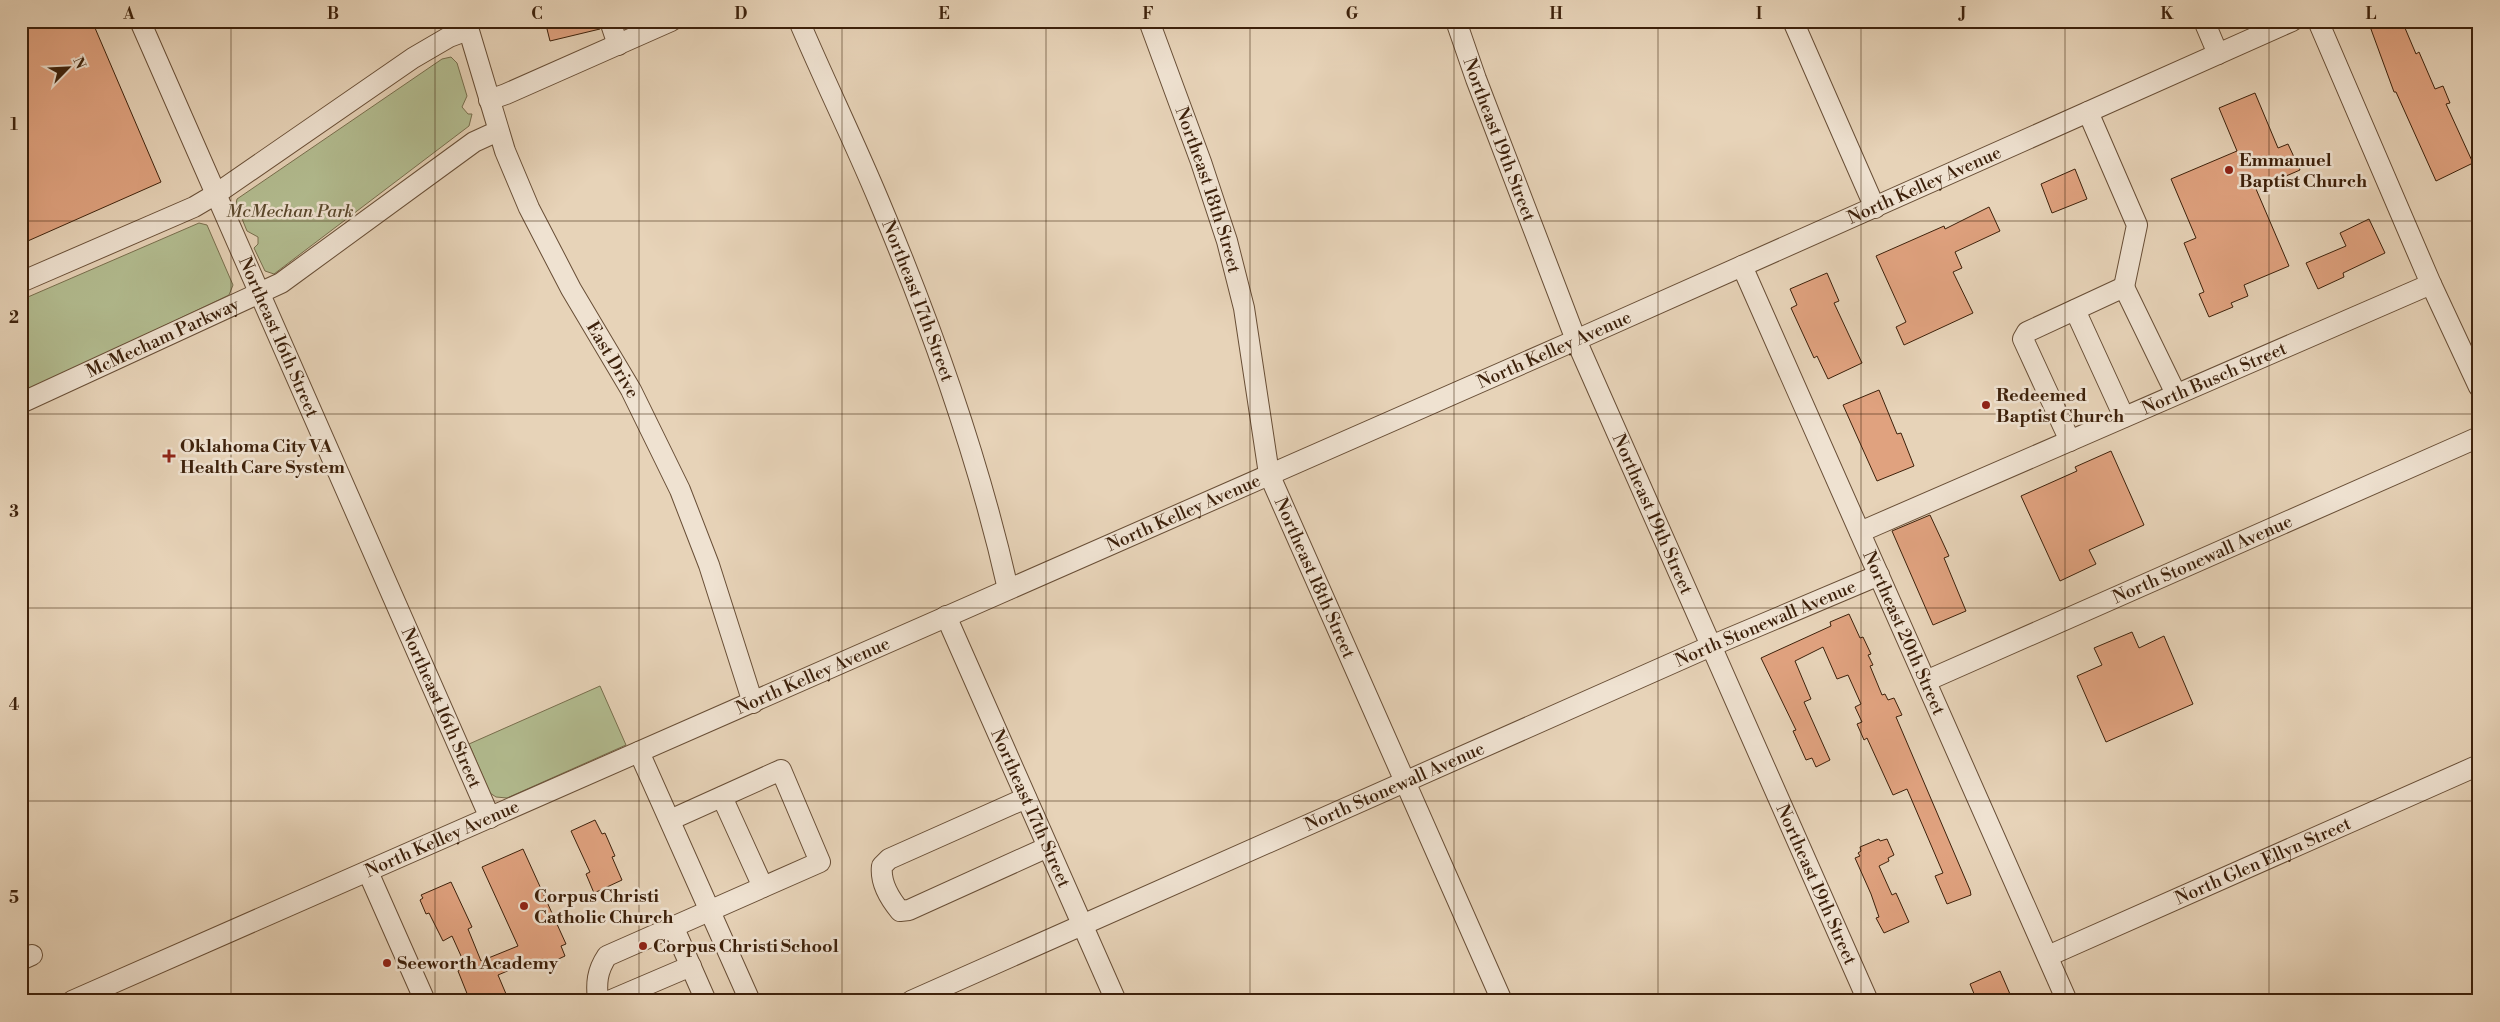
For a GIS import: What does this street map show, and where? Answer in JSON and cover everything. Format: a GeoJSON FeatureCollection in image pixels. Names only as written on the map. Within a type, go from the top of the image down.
{"type":"FeatureCollection","features":[{"type":"Feature","properties":{"kind":"street","name":"Northeast 16th Street"},"geometry":{"type":"LineString","coordinates":[[140,21],[490,818]]}},
{"type":"Feature","properties":{"kind":"street"},"geometry":{"type":"LineString","coordinates":[[610,21],[618,45]]}},
{"type":"Feature","properties":{"kind":"street"},"geometry":{"type":"LineString","coordinates":[[488,100],[506,94],[671,21]]}},
{"type":"Feature","properties":{"kind":"street","name":"Northeast 17th Street"},"geometry":{"type":"LineString","coordinates":[[799,21],[878,200],[944,366],[987,506],[1008,589]]}},
{"type":"Feature","properties":{"kind":"street","name":"Northeast 18th Street"},"geometry":{"type":"LineString","coordinates":[[1148,21],[1202,162],[1227,241],[1244,308],[1269,474],[1502,1001]]}},
{"type":"Feature","properties":{"kind":"street","name":"Northeast 19th Street"},"geometry":{"type":"LineString","coordinates":[[1456,21],[1576,340],[1868,1001]]}},
{"type":"Feature","properties":{"kind":"street"},"geometry":{"type":"LineString","coordinates":[[1793,21],[1875,208]]}},
{"type":"Feature","properties":{"kind":"street"},"geometry":{"type":"LineString","coordinates":[[2204,21],[2218,54]]}},
{"type":"Feature","properties":{"kind":"street","name":"North Kelley Avenue"},"geometry":{"type":"LineString","coordinates":[[72,1001],[1576,340],[2292,21]]}},
{"type":"Feature","properties":{"kind":"street"},"geometry":{"type":"LineString","coordinates":[[2318,21],[2431,284],[2479,387]]}},
{"type":"Feature","properties":{"kind":"street"},"geometry":{"type":"LineString","coordinates":[[21,282],[194,207],[216,194],[413,58],[467,26]]}},
{"type":"Feature","properties":{"kind":"street","name":"East Drive"},"geometry":{"type":"LineString","coordinates":[[467,26],[498,131],[547,245],[591,324],[631,390],[676,481],[709,565],[753,703]]}},
{"type":"Feature","properties":{"kind":"street"},"geometry":{"type":"LineString","coordinates":[[2088,112],[2137,225],[2124,286],[2176,394]]}},
{"type":"Feature","properties":{"kind":"street","name":"McMecham Parkway"},"geometry":{"type":"LineString","coordinates":[[21,404],[281,283],[474,142],[498,131]]}},
{"type":"Feature","properties":{"kind":"street","name":"Northeast 20th Street"},"geometry":{"type":"LineString","coordinates":[[1742,266],[2067,1001]]}},
{"type":"Feature","properties":{"kind":"street","name":"North Busch Street"},"geometry":{"type":"LineString","coordinates":[[1860,532],[2431,284]]}},
{"type":"Feature","properties":{"kind":"street"},"geometry":{"type":"LineString","coordinates":[[2070,441],[2023,339],[2027,332],[2124,286]]}},
{"type":"Feature","properties":{"kind":"street"},"geometry":{"type":"LineString","coordinates":[[2075,310],[2124,417]]}},
{"type":"Feature","properties":{"kind":"street","name":"North Stonewall Avenue"},"geometry":{"type":"LineString","coordinates":[[1926,681],[2479,437]]}},
{"type":"Feature","properties":{"kind":"street","name":"North Stonewall Avenue"},"geometry":{"type":"LineString","coordinates":[[912,1001],[1711,646],[1878,575]]}},
{"type":"Feature","properties":{"kind":"street","name":"Northeast 17th Street"},"geometry":{"type":"LineString","coordinates":[[946,616],[1116,1001]]}},
{"type":"Feature","properties":{"kind":"street"},"geometry":{"type":"LineString","coordinates":[[639,752],[750,1001]]}},
{"type":"Feature","properties":{"kind":"street","name":"North Glen Ellyn Street"},"geometry":{"type":"LineString","coordinates":[[2048,956],[2479,765]]}},
{"type":"Feature","properties":{"kind":"street"},"geometry":{"type":"LineString","coordinates":[[598,1001],[596,983],[600,967],[607,956],[820,862],[781,770],[670,820]]}},
{"type":"Feature","properties":{"kind":"street"},"geometry":{"type":"LineString","coordinates":[[722,797],[762,887]]}},
{"type":"Feature","properties":{"kind":"street"},"geometry":{"type":"LineString","coordinates":[[1026,798],[889,859],[882,866],[881,876],[893,902],[900,911],[909,910],[1048,847]]}},
{"type":"Feature","properties":{"kind":"street"},"geometry":{"type":"LineString","coordinates":[[368,872],[425,1001]]}},
{"type":"Feature","properties":{"kind":"street"},"geometry":{"type":"LineString","coordinates":[[673,926],[706,1001]]}},
{"type":"Feature","properties":{"kind":"street"},"geometry":{"type":"LineString","coordinates":[[609,1001],[691,966]]}},
{"type":"Feature","properties":{"kind":"green space","name":"McMechan Park"},"geometry":{"type":"Polygon","coordinates":[[[451,57],[457,63],[467,96],[462,107],[468,114],[472,114],[469,126],[274,274],[265,271],[254,248],[258,244],[258,237],[247,231],[236,204],[237,199],[442,59],[451,57]]]}},
{"type":"Feature","properties":{"kind":"green space","name":"McMechan Park"},"geometry":{"type":"Polygon","coordinates":[[[199,223],[207,225],[233,285],[229,295],[21,394],[21,300],[199,223]]]}},
{"type":"Feature","properties":{"kind":"green space"},"geometry":{"type":"Polygon","coordinates":[[[600,686],[626,745],[507,798],[496,797],[490,793],[469,744],[600,686]]]}},
{"type":"Feature","properties":{"kind":"building"},"geometry":{"type":"Polygon","coordinates":[[[21,21],[92,21],[161,182],[21,244],[21,21]]]}},
{"type":"Feature","properties":{"kind":"building"},"geometry":{"type":"Polygon","coordinates":[[[545,21],[598,21],[600,29],[550,41],[545,21]]]}},
{"type":"Feature","properties":{"kind":"building"},"geometry":{"type":"Polygon","coordinates":[[[2368,21],[2402,21],[2416,54],[2419,52],[2435,89],[2443,86],[2450,103],[2446,104],[2473,163],[2436,181],[2396,92],[2394,92],[2368,21]]]}},
{"type":"Feature","properties":{"kind":"building"},"geometry":{"type":"Polygon","coordinates":[[[2255,93],[2278,148],[2288,144],[2300,170],[2256,189],[2289,266],[2244,285],[2248,296],[2231,303],[2233,307],[2209,317],[2199,294],[2204,292],[2184,243],[2196,238],[2171,179],[2237,151],[2219,108],[2255,93]]]}},
{"type":"Feature","properties":{"kind":"building"},"geometry":{"type":"Polygon","coordinates":[[[2075,169],[2087,199],[2052,213],[2041,184],[2075,169]]]}},
{"type":"Feature","properties":{"kind":"building"},"geometry":{"type":"Polygon","coordinates":[[[1989,207],[2000,231],[1955,252],[1962,268],[1953,272],[1973,313],[1904,345],[1896,327],[1906,322],[1876,256],[1944,226],[1945,229],[1989,207]]]}},
{"type":"Feature","properties":{"kind":"building"},"geometry":{"type":"Polygon","coordinates":[[[2369,219],[2385,253],[2343,273],[2344,277],[2318,289],[2306,263],[2346,246],[2340,233],[2369,219]]]}},
{"type":"Feature","properties":{"kind":"building"},"geometry":{"type":"Polygon","coordinates":[[[1827,273],[1839,301],[1834,303],[1862,363],[1828,379],[1817,356],[1814,358],[1791,308],[1797,305],[1790,289],[1827,273]]]}},
{"type":"Feature","properties":{"kind":"building"},"geometry":{"type":"Polygon","coordinates":[[[1879,390],[1897,434],[1901,433],[1914,466],[1877,481],[1843,405],[1879,390]]]}},
{"type":"Feature","properties":{"kind":"building"},"geometry":{"type":"Polygon","coordinates":[[[2111,451],[2144,525],[2089,550],[2096,564],[2060,581],[2021,496],[2077,471],[2075,467],[2111,451]]]}},
{"type":"Feature","properties":{"kind":"building"},"geometry":{"type":"Polygon","coordinates":[[[1930,515],[1949,556],[1944,558],[1966,611],[1933,625],[1892,531],[1930,515]]]}},
{"type":"Feature","properties":{"kind":"building"},"geometry":{"type":"Polygon","coordinates":[[[1849,614],[1860,638],[1863,637],[1871,654],[1868,655],[1873,665],[1870,666],[1882,695],[1885,694],[1888,700],[1894,698],[1902,715],[1896,717],[1971,895],[1947,904],[1935,876],[1943,873],[1907,789],[1893,795],[1867,738],[1864,740],[1857,724],[1862,722],[1855,707],[1861,704],[1848,675],[1837,679],[1823,647],[1795,661],[1811,699],[1804,702],[1830,760],[1816,767],[1812,758],[1806,760],[1793,731],[1796,730],[1761,658],[1831,626],[1830,622],[1849,614]]]}},
{"type":"Feature","properties":{"kind":"building"},"geometry":{"type":"Polygon","coordinates":[[[2132,632],[2139,648],[2164,636],[2193,704],[2106,742],[2077,676],[2102,665],[2094,648],[2132,632]]]}},
{"type":"Feature","properties":{"kind":"building"},"geometry":{"type":"Polygon","coordinates":[[[595,820],[602,834],[605,833],[615,856],[612,857],[622,880],[594,893],[586,874],[590,872],[571,831],[595,820]]]}},
{"type":"Feature","properties":{"kind":"building"},"geometry":{"type":"Polygon","coordinates":[[[1879,839],[1880,841],[1887,839],[1894,855],[1888,858],[1889,861],[1879,866],[1892,895],[1896,893],[1909,922],[1884,933],[1876,918],[1879,917],[1871,894],[1855,858],[1860,856],[1858,853],[1861,851],[1860,847],[1879,839]]]}},
{"type":"Feature","properties":{"kind":"building"},"geometry":{"type":"Polygon","coordinates":[[[523,849],[566,944],[561,946],[565,956],[535,970],[531,961],[498,975],[509,1001],[470,1001],[458,971],[466,967],[452,936],[443,941],[429,913],[426,914],[420,900],[423,898],[421,895],[451,882],[472,927],[468,929],[481,961],[518,946],[482,867],[523,849]]]}},
{"type":"Feature","properties":{"kind":"building"},"geometry":{"type":"Polygon","coordinates":[[[2000,971],[2013,1001],[1977,1001],[1970,984],[2000,971]]]}},
{"type":"Feature","properties":{"kind":"place","name":"Emmanuel Baptist Church"},"geometry":{"type":"Point","coordinates":[2229,170]}},
{"type":"Feature","properties":{"kind":"place","name":"Redeemed Baptist Church"},"geometry":{"type":"Point","coordinates":[1986,405]}},
{"type":"Feature","properties":{"kind":"place","name":"Oklahoma City VA Health Care System"},"geometry":{"type":"Point","coordinates":[169,456]}},
{"type":"Feature","properties":{"kind":"place","name":"Corpus Christi Catholic Church"},"geometry":{"type":"Point","coordinates":[524,906]}},
{"type":"Feature","properties":{"kind":"place","name":"Corpus Christi School"},"geometry":{"type":"Point","coordinates":[643,946]}},
{"type":"Feature","properties":{"kind":"place","name":"Seeworth Academy"},"geometry":{"type":"Point","coordinates":[387,963]}}]}
